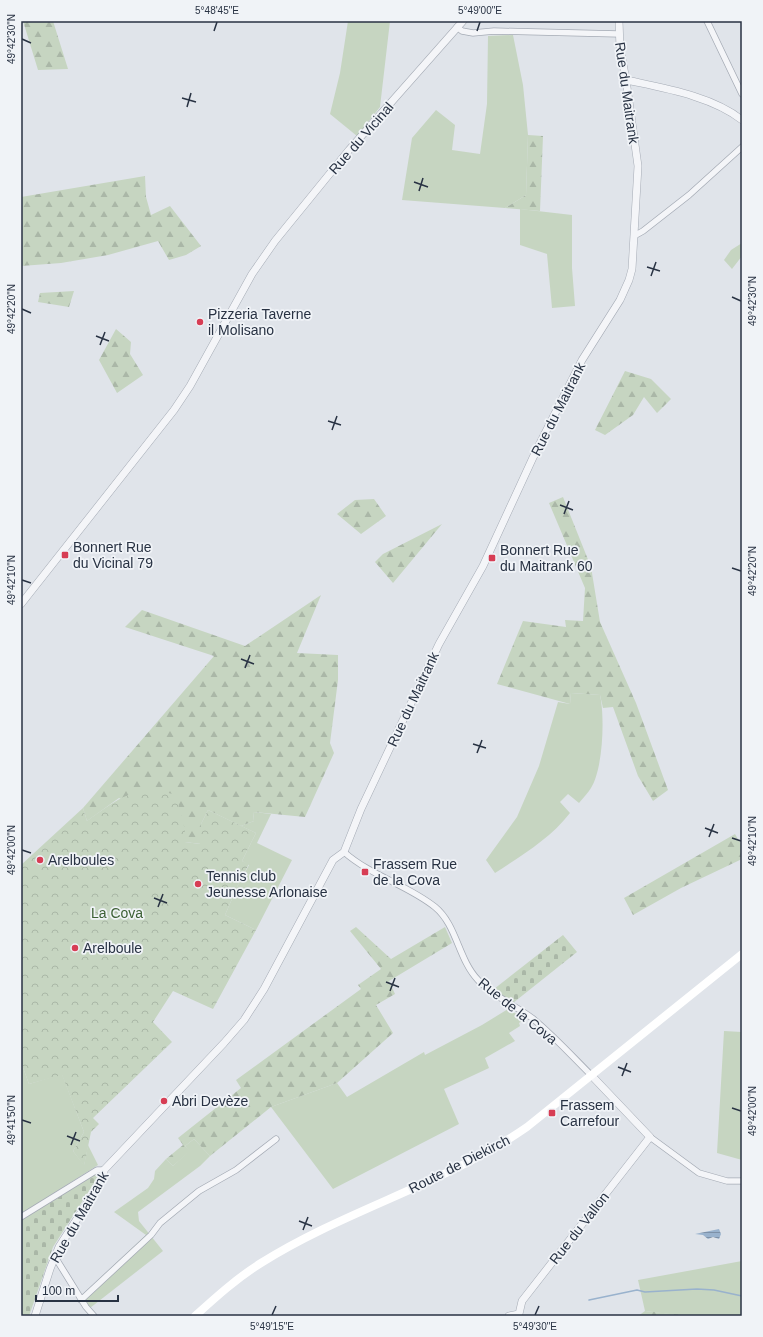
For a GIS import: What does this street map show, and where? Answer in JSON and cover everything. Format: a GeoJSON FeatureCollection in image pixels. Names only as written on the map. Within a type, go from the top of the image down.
{"type":"FeatureCollection","features":[{"type":"Feature","properties":{"kind":"main road","name":"Route de Diekirch"},"geometry":{"type":"LineString","coordinates":[[195,1316],[232,1283],[262,1262],[328,1228],[473,1160],[503,1144],[527,1127],[742,954]]}},
{"type":"Feature","properties":{"kind":"street","name":"Rue du Vicinal"},"geometry":{"type":"LineString","coordinates":[[21,604],[174,410],[190,386],[263,257],[349,150],[463,21]]}},
{"type":"Feature","properties":{"kind":"street","name":"Rue du Maitrank"},"geometry":{"type":"LineString","coordinates":[[35,1316],[59,1247],[104,1177],[104,1170],[244,1020],[264,989],[333,860],[344,852],[361,809],[439,644],[486,560],[536,451],[584,357],[626,288],[632,269],[638,166],[619,34],[619,21]]}},
{"type":"Feature","properties":{"kind":"street"},"geometry":{"type":"LineString","coordinates":[[707,21],[742,94]]}},
{"type":"Feature","properties":{"kind":"street"},"geometry":{"type":"LineString","coordinates":[[457,27],[462,31],[473,33],[494,31],[619,34]]}},
{"type":"Feature","properties":{"kind":"street"},"geometry":{"type":"LineString","coordinates":[[626,80],[661,87],[712,104],[742,120]]}},
{"type":"Feature","properties":{"kind":"street"},"geometry":{"type":"LineString","coordinates":[[634,236],[643,231],[690,195],[742,147]]}},
{"type":"Feature","properties":{"kind":"street","name":"Rue de la Cova"},"geometry":{"type":"LineString","coordinates":[[344,852],[371,870],[420,897],[442,913],[450,926],[465,962],[479,981],[506,1003],[532,1018],[591,1075]]}},
{"type":"Feature","properties":{"kind":"street"},"geometry":{"type":"LineString","coordinates":[[591,1075],[650,1137],[699,1173],[727,1181],[742,1181]]}},
{"type":"Feature","properties":{"kind":"street","name":"Rue du Vallon"},"geometry":{"type":"LineString","coordinates":[[508,1316],[519,1315],[522,1301],[650,1137]]}},
{"type":"Feature","properties":{"kind":"street"},"geometry":{"type":"LineString","coordinates":[[81,1300],[151,1236],[160,1223],[211,1183],[236,1170],[276,1140]]}},
{"type":"Feature","properties":{"kind":"street"},"geometry":{"type":"LineString","coordinates":[[21,1217],[97,1170],[104,1170]]}},
{"type":"Feature","properties":{"kind":"street"},"geometry":{"type":"LineString","coordinates":[[55,1257],[81,1300],[94,1316]]}},
{"type":"Feature","properties":{"kind":"green space"},"geometry":{"type":"Polygon","coordinates":[[[23,21],[53,21],[68,69],[38,70],[23,21]]]}},
{"type":"Feature","properties":{"kind":"green space"},"geometry":{"type":"Polygon","coordinates":[[[348,21],[390,21],[380,107],[357,136],[330,114],[340,73],[348,21]]]}},
{"type":"Feature","properties":{"kind":"green space"},"geometry":{"type":"Polygon","coordinates":[[[513,35],[523,85],[528,135],[526,195],[505,208],[402,200],[412,138],[436,110],[455,125],[452,150],[480,154],[487,104],[488,36],[513,35]]]}},
{"type":"Feature","properties":{"kind":"green space"},"geometry":{"type":"Polygon","coordinates":[[[528,135],[543,136],[540,211],[505,208],[526,195],[528,135]]]}},
{"type":"Feature","properties":{"kind":"green space"},"geometry":{"type":"Polygon","coordinates":[[[145,176],[146,197],[151,215],[170,206],[201,246],[186,255],[169,260],[158,241],[108,255],[61,263],[21,266],[21,197],[145,176]]]}},
{"type":"Feature","properties":{"kind":"green space"},"geometry":{"type":"Polygon","coordinates":[[[520,209],[572,215],[572,268],[575,306],[552,308],[547,254],[520,245],[520,209]]]}},
{"type":"Feature","properties":{"kind":"green space"},"geometry":{"type":"Polygon","coordinates":[[[742,243],[742,256],[732,269],[724,260],[731,250],[742,243]]]}},
{"type":"Feature","properties":{"kind":"green space"},"geometry":{"type":"Polygon","coordinates":[[[74,291],[69,307],[38,302],[40,293],[74,291]]]}},
{"type":"Feature","properties":{"kind":"green space"},"geometry":{"type":"Polygon","coordinates":[[[116,329],[131,342],[130,354],[143,375],[117,393],[99,360],[116,329]]]}},
{"type":"Feature","properties":{"kind":"green space"},"geometry":{"type":"Polygon","coordinates":[[[625,371],[651,379],[671,399],[657,413],[644,397],[633,415],[605,435],[595,430],[625,371]]]}},
{"type":"Feature","properties":{"kind":"green space"},"geometry":{"type":"Polygon","coordinates":[[[563,497],[591,567],[600,622],[636,703],[668,790],[653,801],[638,776],[613,707],[603,708],[600,695],[571,693],[570,704],[497,684],[523,621],[566,627],[565,620],[583,621],[585,588],[549,503],[563,497]]]}},
{"type":"Feature","properties":{"kind":"green space"},"geometry":{"type":"Polygon","coordinates":[[[374,499],[386,516],[361,534],[337,514],[355,500],[374,499]]]}},
{"type":"Feature","properties":{"kind":"green space"},"geometry":{"type":"Polygon","coordinates":[[[442,524],[393,583],[375,562],[383,554],[442,524]]]}},
{"type":"Feature","properties":{"kind":"green space"},"geometry":{"type":"Polygon","coordinates":[[[321,595],[297,653],[338,655],[338,680],[330,743],[334,753],[305,817],[253,812],[254,821],[241,826],[208,810],[201,824],[201,844],[185,842],[185,830],[119,798],[87,821],[83,808],[214,656],[125,627],[142,610],[245,646],[321,595]]]}},
{"type":"Feature","properties":{"kind":"green space"},"geometry":{"type":"Polygon","coordinates":[[[571,693],[600,695],[603,729],[598,769],[595,779],[590,790],[579,803],[568,794],[560,802],[570,813],[554,831],[545,839],[495,873],[486,860],[517,817],[539,766],[558,702],[570,704],[571,693]]]}},
{"type":"Feature","properties":{"kind":"green space","name":"La Cova"},"geometry":{"type":"Polygon","coordinates":[[[154,789],[176,795],[185,830],[185,842],[200,844],[201,824],[208,810],[256,833],[242,861],[249,864],[225,915],[256,930],[213,1009],[173,991],[153,1022],[172,1042],[93,1118],[99,1124],[91,1132],[84,1166],[73,1151],[84,1132],[62,1075],[29,1084],[21,1062],[21,865],[83,808],[87,821],[111,804],[126,796],[154,789]]]}},
{"type":"Feature","properties":{"kind":"green space"},"geometry":{"type":"Polygon","coordinates":[[[253,812],[271,814],[257,843],[292,860],[256,930],[225,915],[238,885],[249,865],[242,861],[256,833],[241,826],[254,821],[253,812]]]}},
{"type":"Feature","properties":{"kind":"green space"},"geometry":{"type":"Polygon","coordinates":[[[735,834],[742,846],[742,859],[681,888],[633,915],[624,898],[735,834]]]}},
{"type":"Feature","properties":{"kind":"green space"},"geometry":{"type":"Polygon","coordinates":[[[356,927],[391,959],[445,927],[452,943],[389,981],[395,994],[376,1005],[393,1033],[337,1083],[271,1107],[210,1156],[194,1139],[185,1146],[190,1151],[173,1166],[166,1159],[183,1145],[178,1138],[241,1088],[236,1080],[361,989],[358,985],[381,969],[350,931],[356,927]]]}},
{"type":"Feature","properties":{"kind":"green space"},"geometry":{"type":"Polygon","coordinates":[[[563,935],[577,952],[513,1003],[494,989],[563,935]]]}},
{"type":"Feature","properties":{"kind":"green space"},"geometry":{"type":"Polygon","coordinates":[[[508,1009],[525,1019],[519,1023],[520,1026],[509,1033],[515,1041],[485,1058],[489,1068],[444,1089],[459,1124],[333,1189],[271,1107],[337,1083],[347,1097],[424,1052],[425,1055],[482,1025],[508,1009]]]}},
{"type":"Feature","properties":{"kind":"green space"},"geometry":{"type":"Polygon","coordinates":[[[724,1031],[742,1032],[742,1160],[717,1153],[724,1031]]]}},
{"type":"Feature","properties":{"kind":"green space"},"geometry":{"type":"Polygon","coordinates":[[[21,1062],[29,1084],[62,1074],[84,1132],[73,1151],[84,1165],[88,1145],[98,1165],[21,1214],[21,1062]]]}},
{"type":"Feature","properties":{"kind":"green space"},"geometry":{"type":"Polygon","coordinates":[[[194,1139],[210,1156],[200,1166],[138,1212],[139,1221],[163,1251],[90,1308],[81,1296],[146,1235],[114,1212],[148,1188],[154,1179],[155,1171],[166,1159],[173,1166],[189,1151],[185,1146],[194,1139]]]}},
{"type":"Feature","properties":{"kind":"green space"},"geometry":{"type":"Polygon","coordinates":[[[96,1174],[98,1177],[53,1247],[29,1316],[21,1316],[21,1220],[96,1174]]]}},
{"type":"Feature","properties":{"kind":"green space"},"geometry":{"type":"Polygon","coordinates":[[[742,1261],[742,1316],[685,1316],[645,1311],[638,1280],[742,1261]]]}},
{"type":"Feature","properties":{"kind":"green space"},"geometry":{"type":"Polygon","coordinates":[[[645,1311],[682,1315],[685,1316],[638,1316],[645,1311]]]}},
{"type":"Feature","properties":{"kind":"water"},"geometry":{"type":"Polygon","coordinates":[[[719,1229],[721,1234],[719,1239],[713,1237],[708,1239],[703,1235],[695,1234],[719,1229]]]}},
{"type":"Feature","properties":{"kind":"waterway"},"geometry":{"type":"LineString","coordinates":[[589,1300],[637,1290],[645,1292],[697,1289],[714,1290],[742,1296]]}},
{"type":"Feature","properties":{"kind":"place","name":"Pizzeria Taverne il Molisano"},"geometry":{"type":"Point","coordinates":[200,322]}},
{"type":"Feature","properties":{"kind":"place","name":"Bonnert Rue du Vicinal 79"},"geometry":{"type":"Point","coordinates":[65,555]}},
{"type":"Feature","properties":{"kind":"place","name":"Bonnert Rue du Maitrank 60"},"geometry":{"type":"Point","coordinates":[492,558]}},
{"type":"Feature","properties":{"kind":"place","name":"Arelboules"},"geometry":{"type":"Point","coordinates":[40,860]}},
{"type":"Feature","properties":{"kind":"place","name":"Frassem Rue de la Cova"},"geometry":{"type":"Point","coordinates":[365,872]}},
{"type":"Feature","properties":{"kind":"place","name":"Tennis club Jeunesse Arlonaise"},"geometry":{"type":"Point","coordinates":[198,884]}},
{"type":"Feature","properties":{"kind":"place","name":"Arelboule"},"geometry":{"type":"Point","coordinates":[75,948]}},
{"type":"Feature","properties":{"kind":"place","name":"Abri Devèze"},"geometry":{"type":"Point","coordinates":[164,1101]}},
{"type":"Feature","properties":{"kind":"place","name":"Frassem Carrefour"},"geometry":{"type":"Point","coordinates":[552,1113]}}]}
